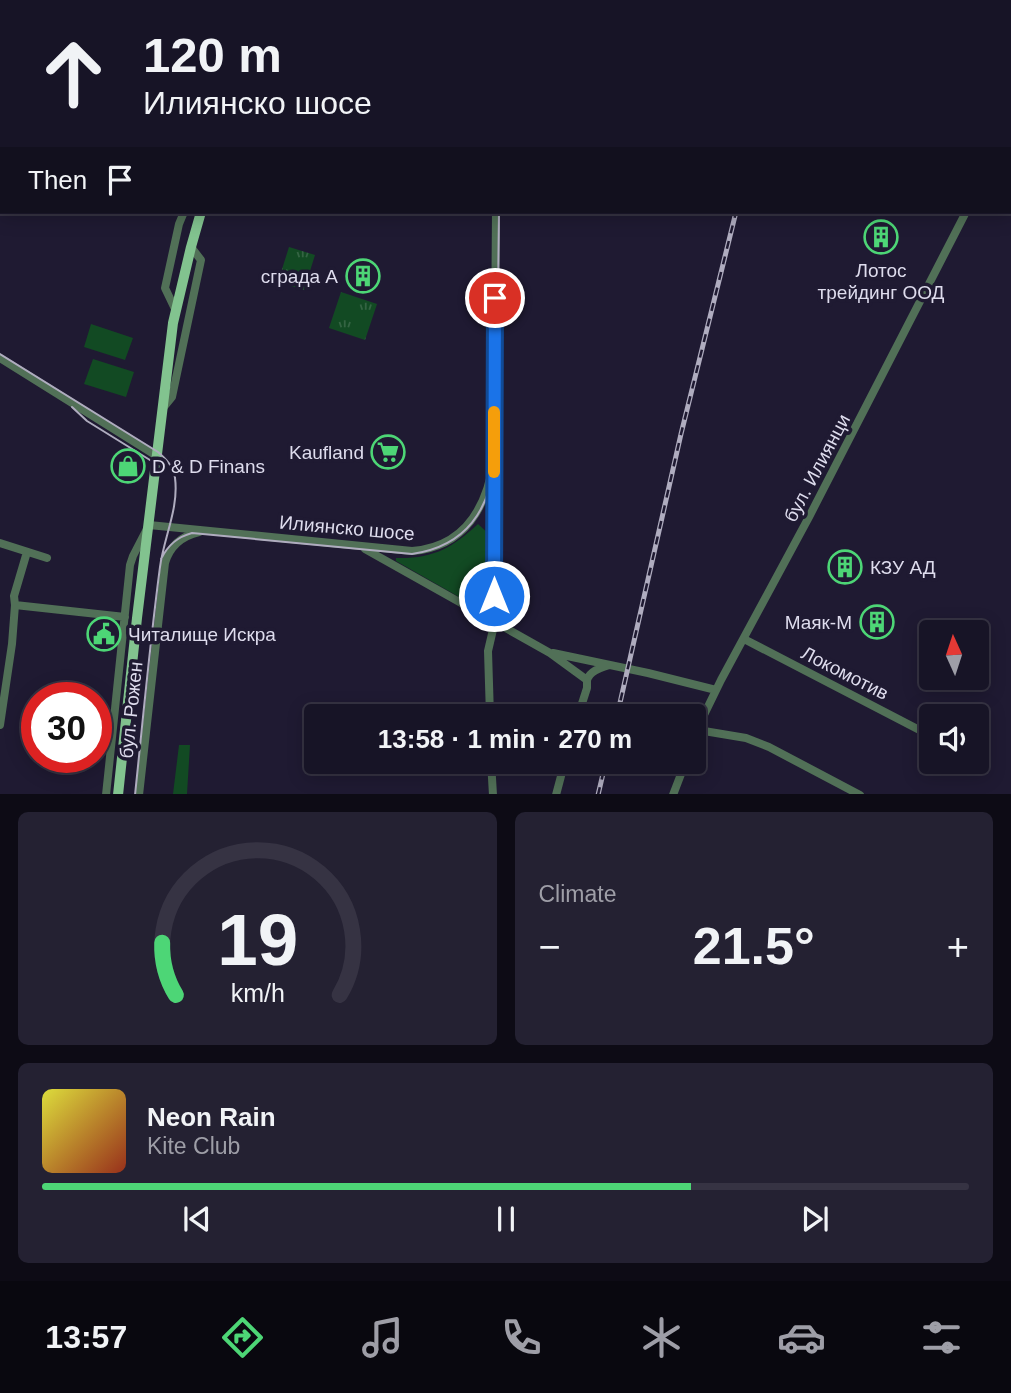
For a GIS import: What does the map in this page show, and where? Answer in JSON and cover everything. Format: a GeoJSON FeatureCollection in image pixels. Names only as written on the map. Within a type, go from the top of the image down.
{"type":"FeatureCollection","features":[{"type":"Feature","properties":{"kind":"main road","name":"бул. Рожен"},"geometry":{"type":"LineString","coordinates":[[118,794],[137,618],[176,311],[200,214]]}},
{"type":"Feature","properties":{"kind":"street","name":"бул. Рожен"},"geometry":{"type":"LineString","coordinates":[[176,311],[165,288],[183,214]]}},
{"type":"Feature","properties":{"kind":"street","name":"Илиянско шосе"},"geometry":{"type":"LineString","coordinates":[[149,525],[404,551],[437,546],[468,524],[484,501],[494,459],[496,214]]}},
{"type":"Feature","properties":{"kind":"street","name":"бул. Илиянци"},"geometry":{"type":"LineString","coordinates":[[706,712],[965,214]]}},
{"type":"Feature","properties":{"kind":"street","name":"бул. Рожен"},"geometry":{"type":"LineString","coordinates":[[163,408],[172,397],[201,260],[191,247]]}},
{"type":"Feature","properties":{"kind":"street"},"geometry":{"type":"LineString","coordinates":[[0,358],[157,456]]}},
{"type":"Feature","properties":{"kind":"street"},"geometry":{"type":"LineString","coordinates":[[490,704],[488,651],[495,621],[494,459]]}},
{"type":"Feature","properties":{"kind":"street","name":"бул. Рожен"},"geometry":{"type":"LineString","coordinates":[[106,794],[132,556],[149,525]]}},
{"type":"Feature","properties":{"kind":"street","name":"бул. Рожен"},"geometry":{"type":"LineString","coordinates":[[139,794],[165,563],[170,549],[179,540],[196,532],[209,531]]}},
{"type":"Feature","properties":{"kind":"street"},"geometry":{"type":"LineString","coordinates":[[0,543],[47,558]]}},
{"type":"Feature","properties":{"kind":"street"},"geometry":{"type":"LineString","coordinates":[[361,546],[550,653],[587,684]]}},
{"type":"Feature","properties":{"kind":"street"},"geometry":{"type":"LineString","coordinates":[[0,725],[14,596],[27,552]]}},
{"type":"Feature","properties":{"kind":"street"},"geometry":{"type":"LineString","coordinates":[[15,605],[125,617]]}},
{"type":"Feature","properties":{"kind":"street","name":"Локомотив"},"geometry":{"type":"LineString","coordinates":[[744,639],[919,730]]}},
{"type":"Feature","properties":{"kind":"street"},"geometry":{"type":"LineString","coordinates":[[550,653],[716,690]]}},
{"type":"Feature","properties":{"kind":"street"},"geometry":{"type":"LineString","coordinates":[[582,704],[589,675],[610,665]]}},
{"type":"Feature","properties":{"kind":"street"},"geometry":{"type":"LineString","coordinates":[[706,735],[746,738],[860,794]]}},
{"type":"Feature","properties":{"kind":"street"},"geometry":{"type":"LineString","coordinates":[[492,774],[493,794]]}},
{"type":"Feature","properties":{"kind":"street"},"geometry":{"type":"LineString","coordinates":[[556,794],[561,774]]}},
{"type":"Feature","properties":{"kind":"street"},"geometry":{"type":"LineString","coordinates":[[673,794],[681,774]]}},
{"type":"Feature","properties":{"kind":"green space"},"geometry":{"type":"Polygon","coordinates":[[[289,247],[315,255],[304,290],[278,282],[289,247]]]}},
{"type":"Feature","properties":{"kind":"green space"},"geometry":{"type":"Polygon","coordinates":[[[341,292],[377,304],[365,340],[329,328],[341,292]]]}},
{"type":"Feature","properties":{"kind":"green space"},"geometry":{"type":"Polygon","coordinates":[[[91,324],[133,338],[125,360],[84,347],[91,324]]]}},
{"type":"Feature","properties":{"kind":"green space"},"geometry":{"type":"Polygon","coordinates":[[[93,359],[134,372],[126,397],[84,384],[93,359]]]}},
{"type":"Feature","properties":{"kind":"green space"},"geometry":{"type":"Polygon","coordinates":[[[478,524],[490,535],[491,598],[485,605],[475,606],[396,561],[396,558],[431,554],[450,546],[478,524]]]}},
{"type":"Feature","properties":{"kind":"green space"},"geometry":{"type":"Polygon","coordinates":[[[179,745],[190,745],[187,794],[173,794],[179,745]]]}},
{"type":"Feature","properties":{"kind":"tram line"},"geometry":{"type":"LineString","coordinates":[[161,559],[174,542],[192,533],[412,554],[447,543],[472,523],[488,494],[496,459],[499,214]]}},
{"type":"Feature","properties":{"kind":"tram line"},"geometry":{"type":"LineString","coordinates":[[0,354],[158,452],[169,463],[174,474],[175,500],[160,567],[135,794]]}},
{"type":"Feature","properties":{"kind":"tram line"},"geometry":{"type":"LineString","coordinates":[[72,407],[87,421],[158,465]]}},
{"type":"Feature","properties":{"kind":"railway"},"geometry":{"type":"LineString","coordinates":[[620,704],[681,434],[736,214]]}},
{"type":"Feature","properties":{"kind":"railway"},"geometry":{"type":"LineString","coordinates":[[598,794],[603,774]]}},
{"type":"Feature","properties":{"kind":"slow traffic"},"geometry":{"type":"LineString","coordinates":[[494,412],[494,472]]}},
{"type":"Feature","properties":{"kind":"place","name":"Лотос трейдинг ООД"},"geometry":{"type":"Point","coordinates":[881,237]}},
{"type":"Feature","properties":{"kind":"place","name":"сграда А"},"geometry":{"type":"Point","coordinates":[363,276]}},
{"type":"Feature","properties":{"kind":"place","name":"Kaufland"},"geometry":{"type":"Point","coordinates":[388,452]}},
{"type":"Feature","properties":{"kind":"place","name":"D & D Finans"},"geometry":{"type":"Point","coordinates":[128,466]}},
{"type":"Feature","properties":{"kind":"place","name":"КЗУ АД"},"geometry":{"type":"Point","coordinates":[845,567]}},
{"type":"Feature","properties":{"kind":"place","name":"Маяк-М"},"geometry":{"type":"Point","coordinates":[877,622]}},
{"type":"Feature","properties":{"kind":"place","name":"Читалище Искра"},"geometry":{"type":"Point","coordinates":[104,634]}},
{"type":"Feature","properties":{"kind":"route"},"geometry":{"type":"LineString","coordinates":[[494,596],[495,298]]}}]}
